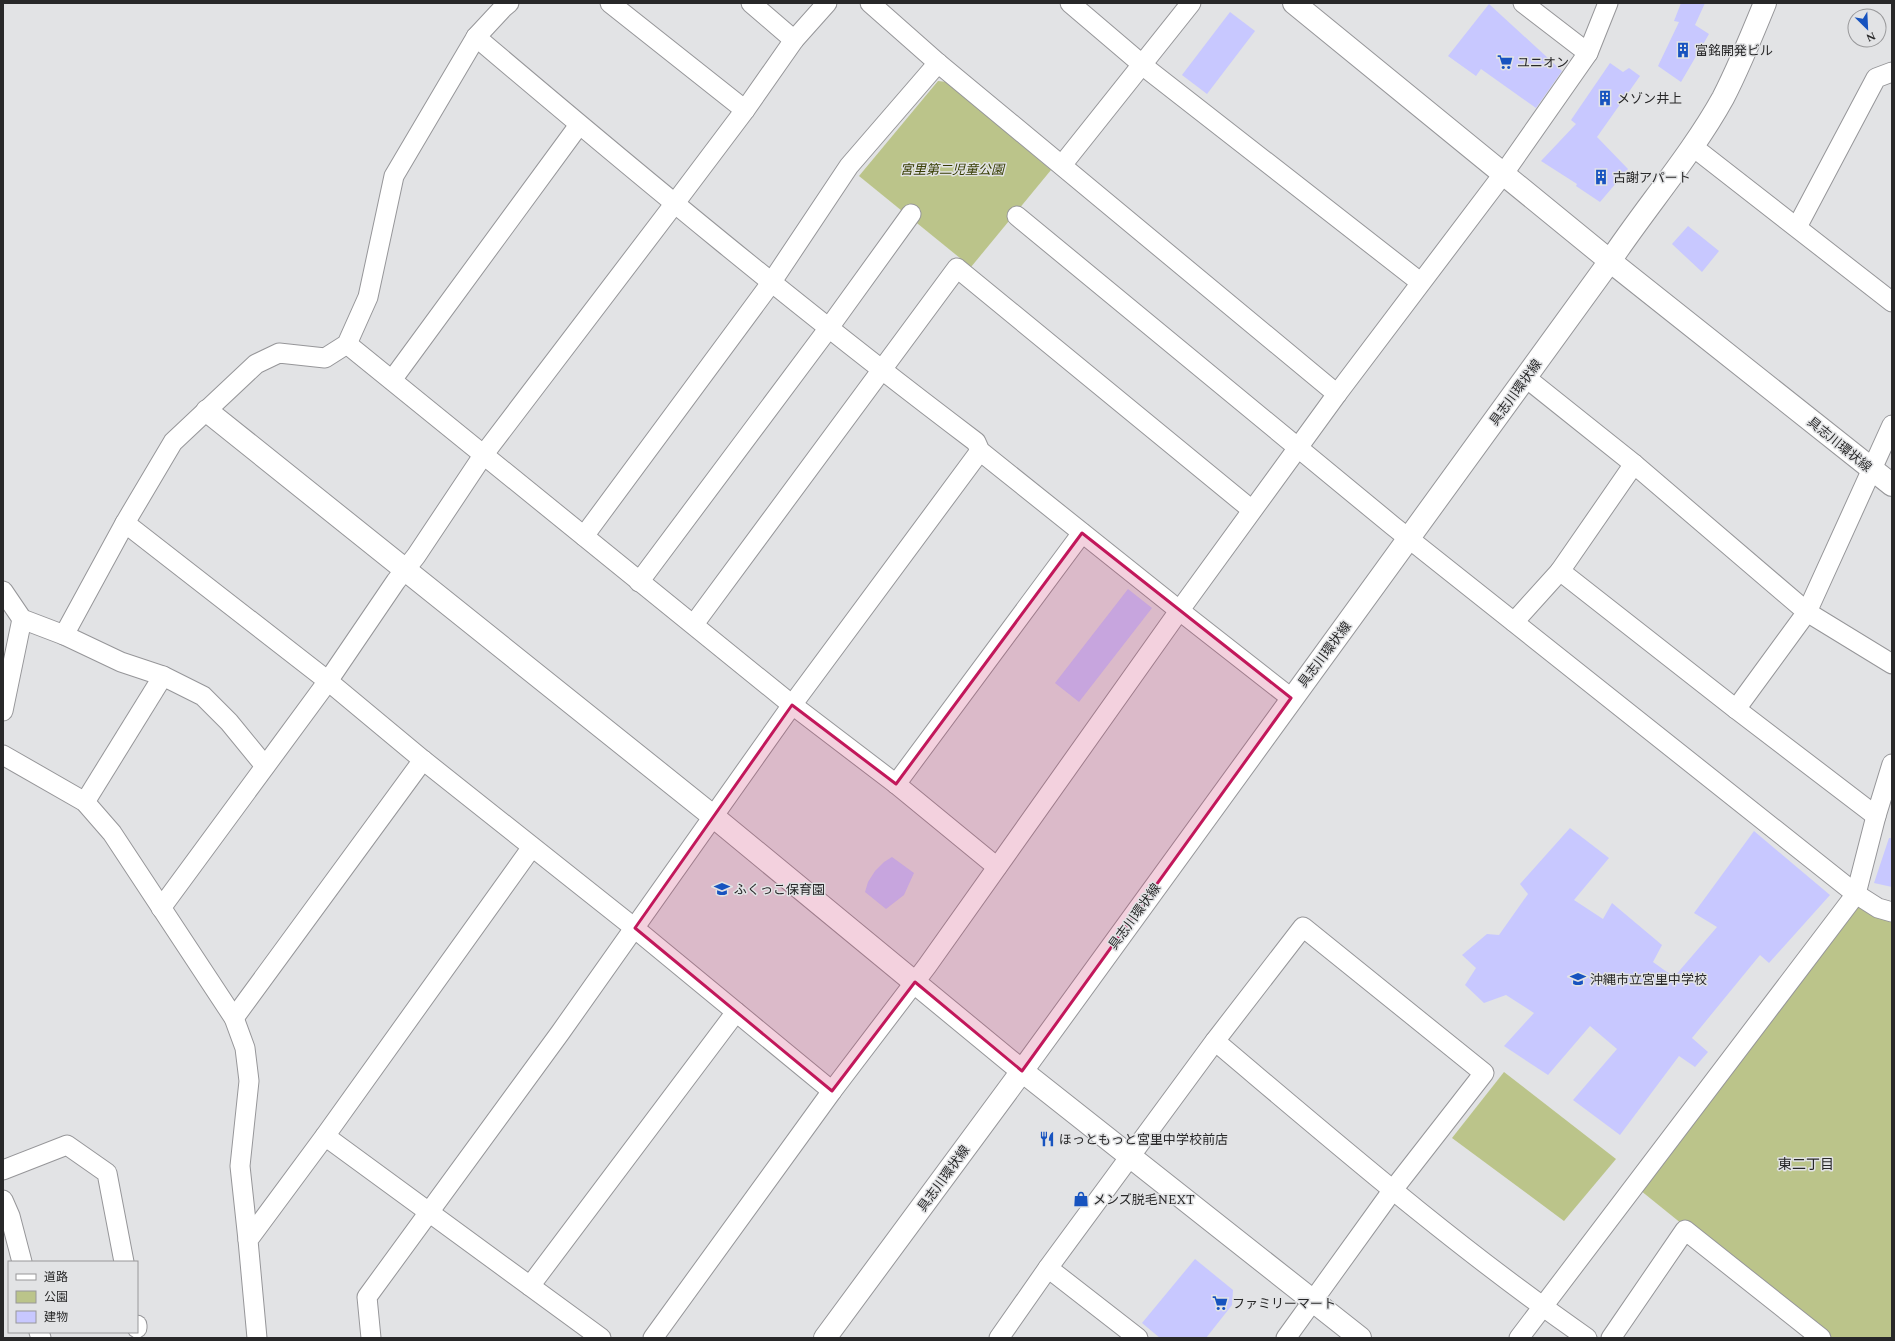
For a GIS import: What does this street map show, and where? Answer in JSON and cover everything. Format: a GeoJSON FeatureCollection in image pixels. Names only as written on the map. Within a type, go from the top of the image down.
{"type":"FeatureCollection","features":[{"type":"Feature","properties":{"kind":"street"},"geometry":{"type":"LineString","coordinates":[[64,635],[125,523],[173,442],[256,364],[279,353],[325,358],[347,344],[368,297],[394,176],[476,38],[509,3]]}},
{"type":"Feature","properties":{"kind":"street"},"geometry":{"type":"LineString","coordinates":[[610,3],[745,110]]}},
{"type":"Feature","properties":{"kind":"street"},"geometry":{"type":"LineString","coordinates":[[751,3],[794,40]]}},
{"type":"Feature","properties":{"kind":"street"},"geometry":{"type":"LineString","coordinates":[[161,908],[328,681],[405,569],[416,556],[484,454],[676,203],[745,110],[794,40],[827,3]]}},
{"type":"Feature","properties":{"kind":"street"},"geometry":{"type":"LineString","coordinates":[[870,3],[938,63],[1337,394]]}},
{"type":"Feature","properties":{"kind":"street"},"geometry":{"type":"LineString","coordinates":[[1070,3],[1143,66],[1420,282]]}},
{"type":"Feature","properties":{"kind":"street"},"geometry":{"type":"LineString","coordinates":[[1062,165],[1143,66],[1191,3]]}},
{"type":"Feature","properties":{"kind":"street"},"geometry":{"type":"LineString","coordinates":[[1294,3],[1610,261],[1692,146],[1722,98],[1746,48],[1765,3]]}},
{"type":"Feature","properties":{"kind":"street"},"geometry":{"type":"LineString","coordinates":[[1523,3],[1588,54]]}},
{"type":"Feature","properties":{"kind":"street"},"geometry":{"type":"LineString","coordinates":[[653,1338],[832,1091],[915,982],[1252,510],[1420,282],[1504,173],[1588,54],[1608,3]]}},
{"type":"Feature","properties":{"kind":"street"},"geometry":{"type":"LineString","coordinates":[[476,38],[771,283],[882,371],[976,442],[980,451],[1291,698]]}},
{"type":"Feature","properties":{"kind":"street"},"geometry":{"type":"LineString","coordinates":[[584,536],[771,283],[849,166],[938,63]]}},
{"type":"Feature","properties":{"kind":"street"},"geometry":{"type":"LineString","coordinates":[[1797,227],[1876,78],[1892,72]]}},
{"type":"Feature","properties":{"kind":"street"},"geometry":{"type":"LineString","coordinates":[[392,380],[579,125]]}},
{"type":"Feature","properties":{"kind":"street"},"geometry":{"type":"LineString","coordinates":[[1692,146],[1892,302]]}},
{"type":"Feature","properties":{"kind":"street"},"geometry":{"type":"LineString","coordinates":[[639,582],[828,329],[911,214]]}},
{"type":"Feature","properties":{"kind":"street"},"geometry":{"type":"LineString","coordinates":[[1017,216],[1409,539],[1856,894],[1878,908],[1892,912]]}},
{"type":"Feature","properties":{"kind":"street","name":"具志川環状線"},"geometry":{"type":"LineString","coordinates":[[825,1338],[1022,1071],[1291,698],[1409,539],[1610,261],[1892,485]]}},
{"type":"Feature","properties":{"kind":"street"},"geometry":{"type":"LineString","coordinates":[[694,624],[957,268],[1252,510]]}},
{"type":"Feature","properties":{"kind":"street"},"geometry":{"type":"LineString","coordinates":[[347,344],[484,454],[639,582],[694,624],[792,705],[896,784],[997,867]]}},
{"type":"Feature","properties":{"kind":"street"},"geometry":{"type":"LineString","coordinates":[[1525,377],[1634,464],[1807,612],[1892,664]]}},
{"type":"Feature","properties":{"kind":"street"},"geometry":{"type":"LineString","coordinates":[[207,411],[714,816],[1022,1071],[1360,1338]]}},
{"type":"Feature","properties":{"kind":"street"},"geometry":{"type":"LineString","coordinates":[[1736,709],[1807,612],[1873,470],[1892,425]]}},
{"type":"Feature","properties":{"kind":"street"},"geometry":{"type":"LineString","coordinates":[[371,1338],[367,1297],[635,928],[792,705],[980,451]]}},
{"type":"Feature","properties":{"kind":"street"},"geometry":{"type":"LineString","coordinates":[[1514,622],[1560,571],[1634,464]]}},
{"type":"Feature","properties":{"kind":"street"},"geometry":{"type":"LineString","coordinates":[[125,523],[328,681],[423,760],[635,928],[832,1091]]}},
{"type":"Feature","properties":{"kind":"street"},"geometry":{"type":"LineString","coordinates":[[896,784],[1082,533]]}},
{"type":"Feature","properties":{"kind":"street"},"geometry":{"type":"LineString","coordinates":[[1560,571],[1736,709],[1876,816]]}},
{"type":"Feature","properties":{"kind":"street"},"geometry":{"type":"LineString","coordinates":[[3,591],[22,619],[64,635],[121,662],[163,676],[203,696],[229,722],[266,766]]}},
{"type":"Feature","properties":{"kind":"street"},"geometry":{"type":"LineString","coordinates":[[3,711],[22,619]]}},
{"type":"Feature","properties":{"kind":"street"},"geometry":{"type":"LineString","coordinates":[[85,802],[163,676]]}},
{"type":"Feature","properties":{"kind":"street"},"geometry":{"type":"LineString","coordinates":[[3,755],[85,802],[112,833],[234,1018],[245,1048],[249,1081],[240,1166],[257,1338]]}},
{"type":"Feature","properties":{"kind":"street"},"geometry":{"type":"LineString","coordinates":[[234,1018],[423,760]]}},
{"type":"Feature","properties":{"kind":"street"},"geometry":{"type":"LineString","coordinates":[[1519,1338],[1856,894],[1876,816],[1892,764]]}},
{"type":"Feature","properties":{"kind":"street"},"geometry":{"type":"LineString","coordinates":[[248,1240],[325,1136],[532,847]]}},
{"type":"Feature","properties":{"kind":"street"},"geometry":{"type":"LineString","coordinates":[[999,1338],[1048,1268],[1215,1041],[1304,926],[1484,1073],[1392,1191],[1314,1302],[1286,1338]]}},
{"type":"Feature","properties":{"kind":"street"},"geometry":{"type":"LineString","coordinates":[[530,1286],[736,1012]]}},
{"type":"Feature","properties":{"kind":"street"},"geometry":{"type":"LineString","coordinates":[[1215,1041],[1392,1191],[1542,1307],[1586,1338]]}},
{"type":"Feature","properties":{"kind":"street"},"geometry":{"type":"LineString","coordinates":[[325,1136],[428,1213],[601,1338]]}},
{"type":"Feature","properties":{"kind":"street"},"geometry":{"type":"LineString","coordinates":[[4,1165],[67,1145],[106,1173],[124,1261]]}},
{"type":"Feature","properties":{"kind":"street"},"geometry":{"type":"LineString","coordinates":[[3,1200],[10,1216],[22,1261]]}},
{"type":"Feature","properties":{"kind":"street"},"geometry":{"type":"LineString","coordinates":[[1611,1338],[1684,1230],[1821,1338]]}},
{"type":"Feature","properties":{"kind":"street"},"geometry":{"type":"LineString","coordinates":[[1048,1268],[1138,1338]]}},
{"type":"Feature","properties":{"kind":"highlighted area"},"geometry":{"type":"Polygon","coordinates":[[[1082,533],[1291,698],[1022,1071],[915,982],[832,1091],[635,928],[792,705],[896,784],[1082,533]]]}},
{"type":"Feature","properties":{"kind":"green space","name":"宮里第二児童公園"},"geometry":{"type":"Polygon","coordinates":[[[938,81],[947,82],[1051,170],[971,267],[859,176],[938,81]]]}},
{"type":"Feature","properties":{"kind":"green space"},"geometry":{"type":"Polygon","coordinates":[[[1856,894],[1892,912],[1892,1338],[1823,1338],[1635,1186],[1856,894]]]}},
{"type":"Feature","properties":{"kind":"green space"},"geometry":{"type":"Polygon","coordinates":[[[1504,1072],[1616,1159],[1564,1221],[1452,1138],[1504,1072]]]}},
{"type":"Feature","properties":{"kind":"building","name":"富銘開発ビル"},"geometry":{"type":"Polygon","coordinates":[[[1681,3],[1705,3],[1695,25],[1709,34],[1681,82],[1658,66],[1679,22],[1674,21],[1681,3]]]}},
{"type":"Feature","properties":{"kind":"building","name":"ユニオン"},"geometry":{"type":"Polygon","coordinates":[[[1489,4],[1562,71],[1536,108],[1481,69],[1476,76],[1448,56],[1489,4]]]}},
{"type":"Feature","properties":{"kind":"building"},"geometry":{"type":"Polygon","coordinates":[[[1230,12],[1255,31],[1207,94],[1182,75],[1230,12]]]}},
{"type":"Feature","properties":{"kind":"building"},"geometry":{"type":"Polygon","coordinates":[[[1610,63],[1623,72],[1629,68],[1640,76],[1597,137],[1628,169],[1600,202],[1576,186],[1577,184],[1541,161],[1576,124],[1571,120],[1610,63]]]}},
{"type":"Feature","properties":{"kind":"building"},"geometry":{"type":"Polygon","coordinates":[[[1688,226],[1719,251],[1702,272],[1672,244],[1688,226]]]}},
{"type":"Feature","properties":{"kind":"building"},"geometry":{"type":"Polygon","coordinates":[[[1128,589],[1152,608],[1079,702],[1055,683],[1128,589]]]}},
{"type":"Feature","properties":{"kind":"building"},"geometry":{"type":"Polygon","coordinates":[[[1570,828],[1609,858],[1574,900],[1603,919],[1612,903],[1662,945],[1653,962],[1674,977],[1717,927],[1694,913],[1754,831],[1830,895],[1769,963],[1760,955],[1692,1038],[1708,1052],[1695,1067],[1679,1056],[1620,1135],[1573,1100],[1617,1049],[1590,1026],[1548,1075],[1504,1046],[1534,1013],[1506,995],[1484,1003],[1465,985],[1476,968],[1462,955],[1487,934],[1499,935],[1528,894],[1520,884],[1570,828]]]}},
{"type":"Feature","properties":{"kind":"building"},"geometry":{"type":"Polygon","coordinates":[[[1889,838],[1892,838],[1892,887],[1874,883],[1889,838]]]}},
{"type":"Feature","properties":{"kind":"building"},"geometry":{"type":"Polygon","coordinates":[[[892,857],[914,873],[904,895],[886,909],[865,892],[868,882],[875,871],[884,862],[892,857]]]}},
{"type":"Feature","properties":{"kind":"building"},"geometry":{"type":"Polygon","coordinates":[[[1195,1259],[1233,1290],[1232,1305],[1206,1338],[1160,1338],[1142,1323],[1195,1259]]]}},
{"type":"Feature","properties":{"kind":"place","name":"富銘開発ビル"},"geometry":{"type":"Point","coordinates":[1683,50]}},
{"type":"Feature","properties":{"kind":"place","name":"ユニオン"},"geometry":{"type":"Point","coordinates":[1505,62]}},
{"type":"Feature","properties":{"kind":"place","name":"メゾン井上"},"geometry":{"type":"Point","coordinates":[1605,98]}},
{"type":"Feature","properties":{"kind":"place","name":"古謝アパート"},"geometry":{"type":"Point","coordinates":[1601,177]}},
{"type":"Feature","properties":{"kind":"place","name":"ふくっこ保育園"},"geometry":{"type":"Point","coordinates":[722,889]}},
{"type":"Feature","properties":{"kind":"place","name":"沖縄市立宮里中学校"},"geometry":{"type":"Point","coordinates":[1578,979]}},
{"type":"Feature","properties":{"kind":"place","name":"ほっともっと宮里中学校前店"},"geometry":{"type":"Point","coordinates":[1047,1139]}},
{"type":"Feature","properties":{"kind":"place","name":"メンズ脱毛NEXT"},"geometry":{"type":"Point","coordinates":[1081,1199]}},
{"type":"Feature","properties":{"kind":"place","name":"ファミリーマート"},"geometry":{"type":"Point","coordinates":[1220,1303]}},
{"type":"Feature","properties":{"kind":"district","name":"東二丁目"},"geometry":{"type":"Point","coordinates":[1806,1164]}}]}
